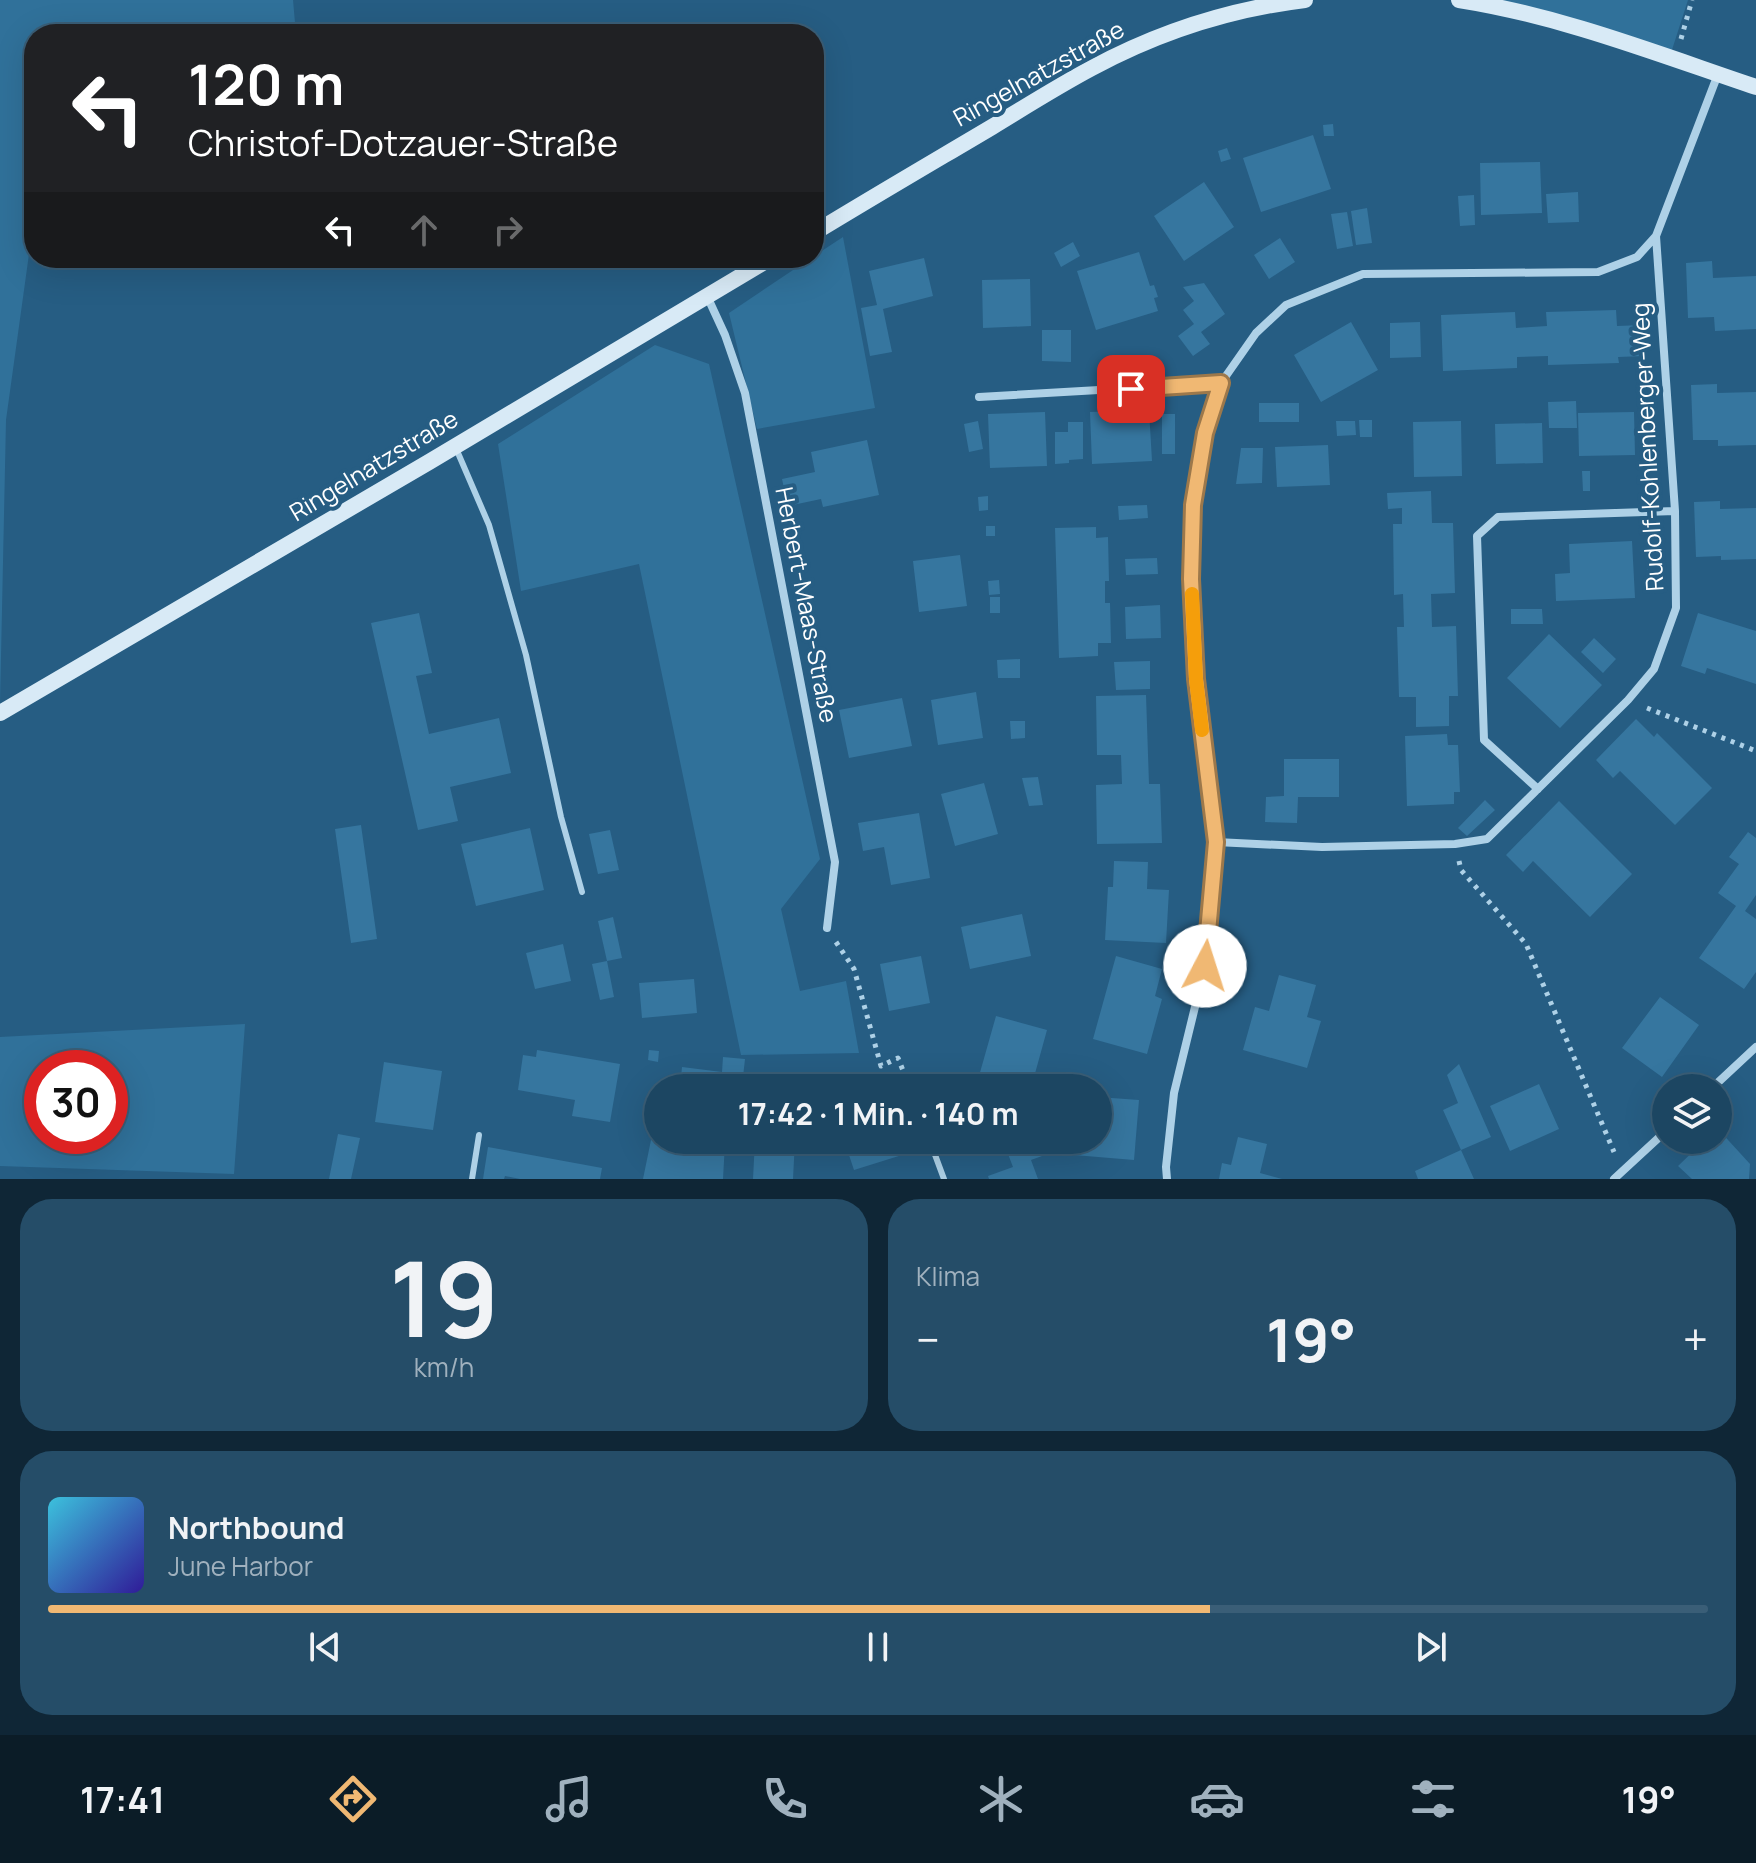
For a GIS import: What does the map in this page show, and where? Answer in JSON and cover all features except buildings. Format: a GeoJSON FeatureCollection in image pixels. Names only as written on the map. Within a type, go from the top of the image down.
{"type":"FeatureCollection","features":[{"type":"Feature","properties":{"kind":"main road","name":"Ringelnatzstraße"},"geometry":{"type":"LineString","coordinates":[[824,227],[1092,68],[1192,26],[1281,3],[1305,0]]}},
{"type":"Feature","properties":{"kind":"main road"},"geometry":{"type":"LineString","coordinates":[[1459,0],[1549,20],[1756,87]]}},
{"type":"Feature","properties":{"kind":"main road","name":"Ringelnatzstraße"},"geometry":{"type":"LineString","coordinates":[[0,713],[754,268]]}},
{"type":"Feature","properties":{"kind":"street"},"geometry":{"type":"LineString","coordinates":[[1167,1179],[1174,1093],[1205,966],[1216,842],[1196,679],[1191,579],[1193,505],[1205,433],[1221,383],[1256,333],[1286,305],[1363,274],[1598,272],[1637,257],[1656,236],[1718,74]]}},
{"type":"Feature","properties":{"kind":"street","name":"Rudolf-Kohlenberger-Weg"},"geometry":{"type":"LineString","coordinates":[[1216,842],[1322,847],[1455,844],[1487,839],[1628,700],[1654,669],[1676,608],[1675,511],[1656,236]]}},
{"type":"Feature","properties":{"kind":"street","name":"Herbert-Maas-Straße"},"geometry":{"type":"LineString","coordinates":[[707,296],[725,335],[745,393],[835,862],[827,928]]}},
{"type":"Feature","properties":{"kind":"street"},"geometry":{"type":"LineString","coordinates":[[979,397],[1221,383]]}},
{"type":"Feature","properties":{"kind":"street"},"geometry":{"type":"LineString","coordinates":[[1538,789],[1484,740],[1477,536],[1498,517],[1675,511]]}},
{"type":"Feature","properties":{"kind":"street"},"geometry":{"type":"LineString","coordinates":[[1727,1074],[1756,1047]]}},
{"type":"Feature","properties":{"kind":"street"},"geometry":{"type":"LineString","coordinates":[[1614,1179],[1652,1144]]}},
{"type":"Feature","properties":{"kind":"lane"},"geometry":{"type":"LineString","coordinates":[[455,446],[489,525],[526,655],[561,817],[582,892]]}},
{"type":"Feature","properties":{"kind":"lane"},"geometry":{"type":"LineString","coordinates":[[472,1179],[479,1135]]}},
{"type":"Feature","properties":{"kind":"lane"},"geometry":{"type":"LineString","coordinates":[[935,1154],[944,1179]]}},
{"type":"Feature","properties":{"kind":"path"},"geometry":{"type":"LineString","coordinates":[[1675,59],[1692,0]]}},
{"type":"Feature","properties":{"kind":"path"},"geometry":{"type":"LineString","coordinates":[[1628,700],[1756,751]]}},
{"type":"Feature","properties":{"kind":"path"},"geometry":{"type":"LineString","coordinates":[[1455,844],[1461,870],[1526,944],[1623,1172]]}},
{"type":"Feature","properties":{"kind":"path"},"geometry":{"type":"LineString","coordinates":[[827,928],[854,969],[881,1066],[898,1058],[904,1074]]}},
{"type":"Feature","properties":{"kind":"shaded area"},"geometry":{"type":"Polygon","coordinates":[[[0,0],[293,0],[295,24],[24,24],[24,268],[27,268],[6,420],[0,704],[0,0]]]}},
{"type":"Feature","properties":{"kind":"shaded area"},"geometry":{"type":"Polygon","coordinates":[[[1473,0],[1688,0],[1670,56],[1473,0]]]}},
{"type":"Feature","properties":{"kind":"shaded area"},"geometry":{"type":"Polygon","coordinates":[[[843,237],[875,408],[757,429],[729,313],[796,268],[824,268],[824,249],[843,237]]]}},
{"type":"Feature","properties":{"kind":"shaded area"},"geometry":{"type":"Polygon","coordinates":[[[655,345],[709,364],[820,859],[781,909],[800,991],[846,981],[859,1053],[741,1055],[639,564],[521,591],[498,444],[655,345]]]}},
{"type":"Feature","properties":{"kind":"shaded area"},"geometry":{"type":"Polygon","coordinates":[[[245,1024],[234,1174],[0,1166],[0,1037],[245,1024]]]}},
{"type":"Feature","properties":{"kind":"slow traffic"},"geometry":{"type":"LineString","coordinates":[[1192,594],[1202,730]]}},
{"type":"Feature","properties":{"kind":"route"},"geometry":{"type":"LineString","coordinates":[[1131,389],[1221,383],[1205,433],[1193,505],[1191,579],[1196,679],[1216,842],[1205,966]]}}]}
